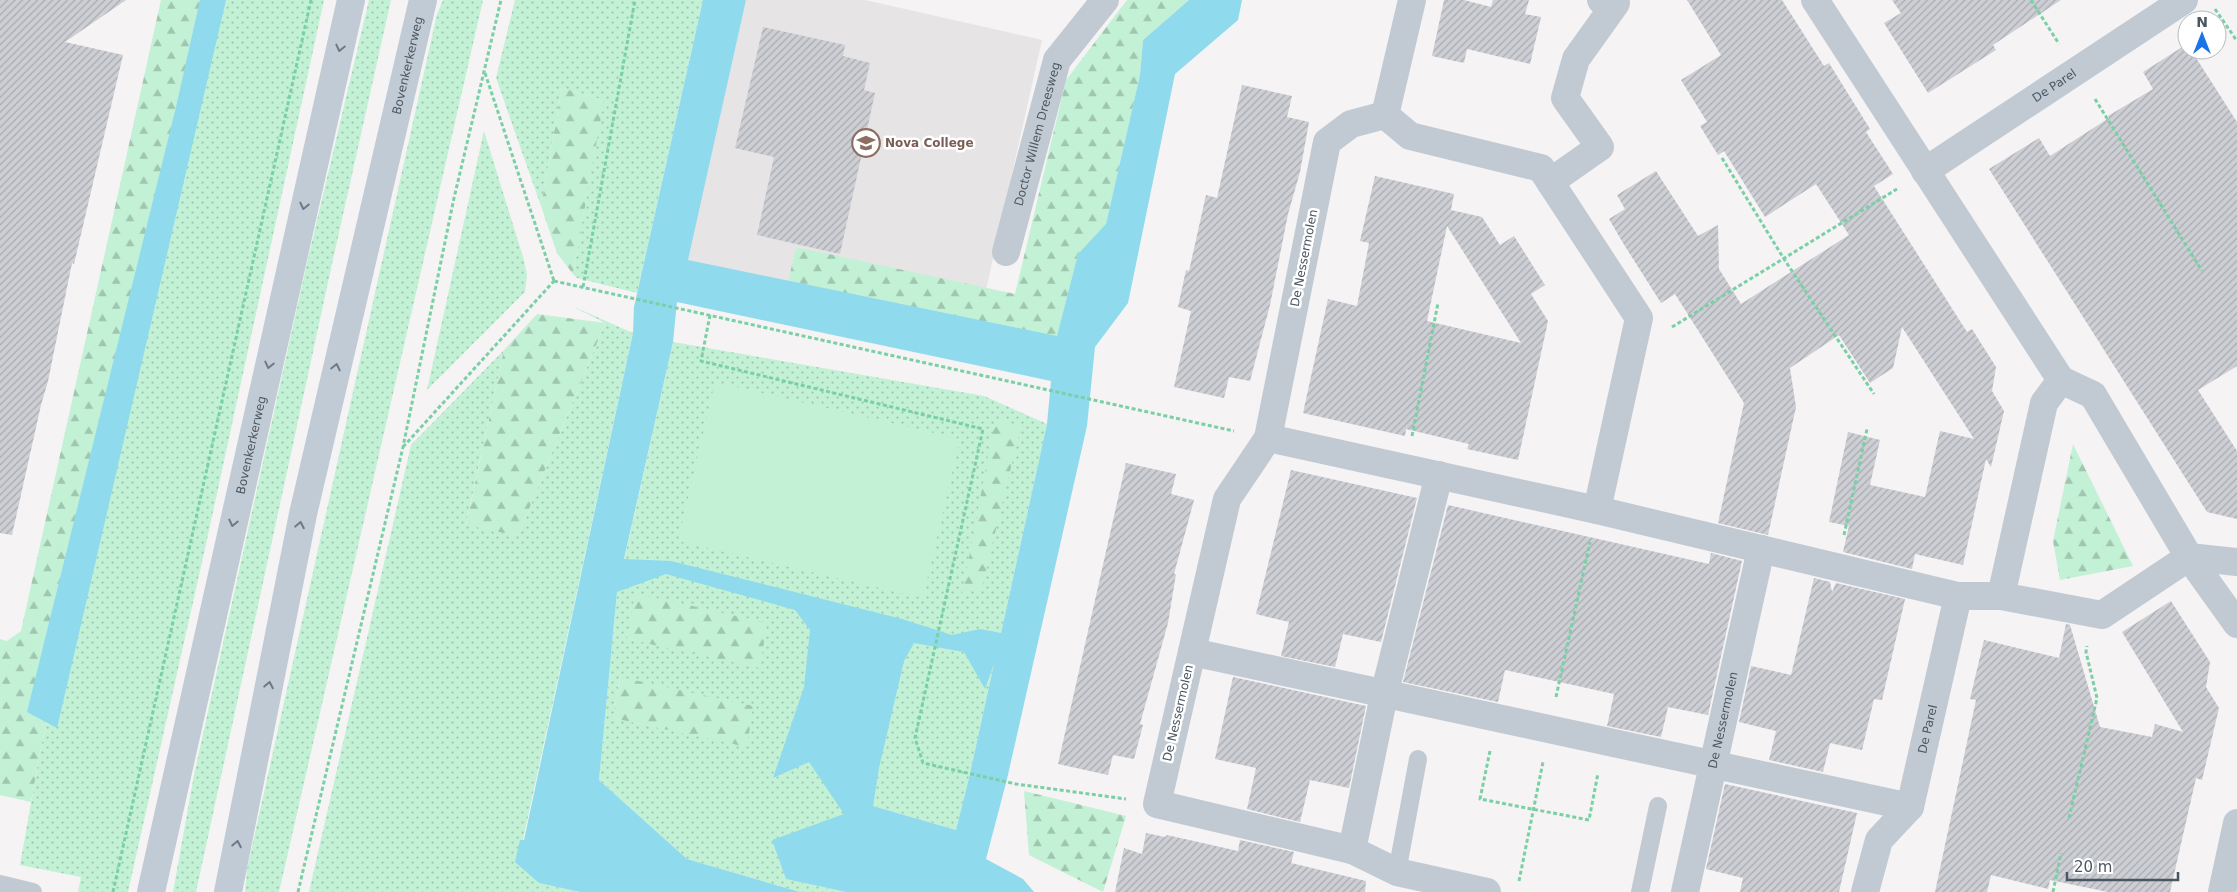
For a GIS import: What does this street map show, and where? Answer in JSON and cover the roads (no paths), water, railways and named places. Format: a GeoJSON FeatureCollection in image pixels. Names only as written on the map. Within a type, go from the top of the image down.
{"type":"FeatureCollection","features":[{"type":"Feature","properties":{"kind":"main road","name":"Bovenkerkerweg"},"geometry":{"type":"LineString","coordinates":[[151,892],[351,0]]}},
{"type":"Feature","properties":{"kind":"main road","name":"Bovenkerkerweg"},"geometry":{"type":"LineString","coordinates":[[228,892],[302,514],[423,0]]}},
{"type":"Feature","properties":{"kind":"street","name":"Doctor Willem Dreesweg"},"geometry":{"type":"LineString","coordinates":[[1006,252],[1057,60],[1105,0]]}},
{"type":"Feature","properties":{"kind":"street"},"geometry":{"type":"LineString","coordinates":[[1412,0],[1385,115],[1410,136],[1541,168],[1639,318],[1597,510]]}},
{"type":"Feature","properties":{"kind":"street"},"geometry":{"type":"LineString","coordinates":[[1550,182],[1600,147],[1565,98],[1576,59],[1616,3],[1601,0]]}},
{"type":"Feature","properties":{"kind":"street"},"geometry":{"type":"LineString","coordinates":[[1815,0],[2061,380],[2093,395],[2189,557],[2237,624]]}},
{"type":"Feature","properties":{"kind":"street","name":"De Parel"},"geometry":{"type":"LineString","coordinates":[[1925,171],[2184,0]]}},
{"type":"Feature","properties":{"kind":"street","name":"De Nessermolen"},"geometry":{"type":"LineString","coordinates":[[1352,850],[1157,804],[1227,499],[1268,438],[1327,142],[1351,124],[1385,115]]}},
{"type":"Feature","properties":{"kind":"street"},"geometry":{"type":"LineString","coordinates":[[2001,596],[2044,403],[2061,380]]}},
{"type":"Feature","properties":{"kind":"street"},"geometry":{"type":"LineString","coordinates":[[1268,438],[1597,510],[1958,596],[2001,596],[2102,615],[2189,557],[2237,562]]}},
{"type":"Feature","properties":{"kind":"street"},"geometry":{"type":"LineString","coordinates":[[1439,475],[1384,695],[1352,850],[1397,872],[1487,892]]}},
{"type":"Feature","properties":{"kind":"street","name":"De Nessermolen"},"geometry":{"type":"LineString","coordinates":[[1685,892],[1761,549]]}},
{"type":"Feature","properties":{"kind":"street","name":"De Parel"},"geometry":{"type":"LineString","coordinates":[[1910,807],[1958,596]]}},
{"type":"Feature","properties":{"kind":"street"},"geometry":{"type":"LineString","coordinates":[[1192,652],[1384,695],[1605,740],[1910,807]]}},
{"type":"Feature","properties":{"kind":"street"},"geometry":{"type":"LineString","coordinates":[[1865,892],[1879,840],[1910,807]]}},
{"type":"Feature","properties":{"kind":"street"},"geometry":{"type":"LineString","coordinates":[[2222,892],[2237,822]]}},
{"type":"Feature","properties":{"kind":"lane"},"geometry":{"type":"LineString","coordinates":[[1397,872],[1418,759]]}},
{"type":"Feature","properties":{"kind":"lane"},"geometry":{"type":"LineString","coordinates":[[1640,892],[1658,806]]}},
{"type":"Feature","properties":{"kind":"lane"},"geometry":{"type":"LineString","coordinates":[[0,884],[33,892]]}},
{"type":"Feature","properties":{"kind":"water"},"geometry":{"type":"Polygon","coordinates":[[[200,0],[226,0],[57,728],[27,712],[176,107],[200,0]]]}},
{"type":"Feature","properties":{"kind":"water"},"geometry":{"type":"Polygon","coordinates":[[[703,0],[746,0],[688,260],[1057,336],[1078,254],[1106,224],[1140,75],[1143,40],[1189,0],[1242,0],[1238,20],[1175,74],[1128,303],[1095,347],[1087,426],[1007,779],[986,859],[1023,879],[1034,892],[846,892],[786,879],[772,840],[844,814],[809,762],[773,778],[804,687],[810,630],[795,610],[666,574],[617,592],[599,780],[687,859],[800,892],[580,892],[539,883],[515,862],[520,840],[524,840],[633,333],[634,307],[703,0]],[[677,302],[673,342],[624,559],[671,561],[902,619],[952,635],[980,629],[1001,633],[1047,424],[1051,381],[677,302]],[[914,643],[904,661],[879,768],[873,806],[956,830],[994,664],[985,689],[964,652],[914,643]]]}},
{"type":"Feature","properties":{"kind":"place","name":"Nova College"},"geometry":{"type":"Point","coordinates":[866,143]}}]}
